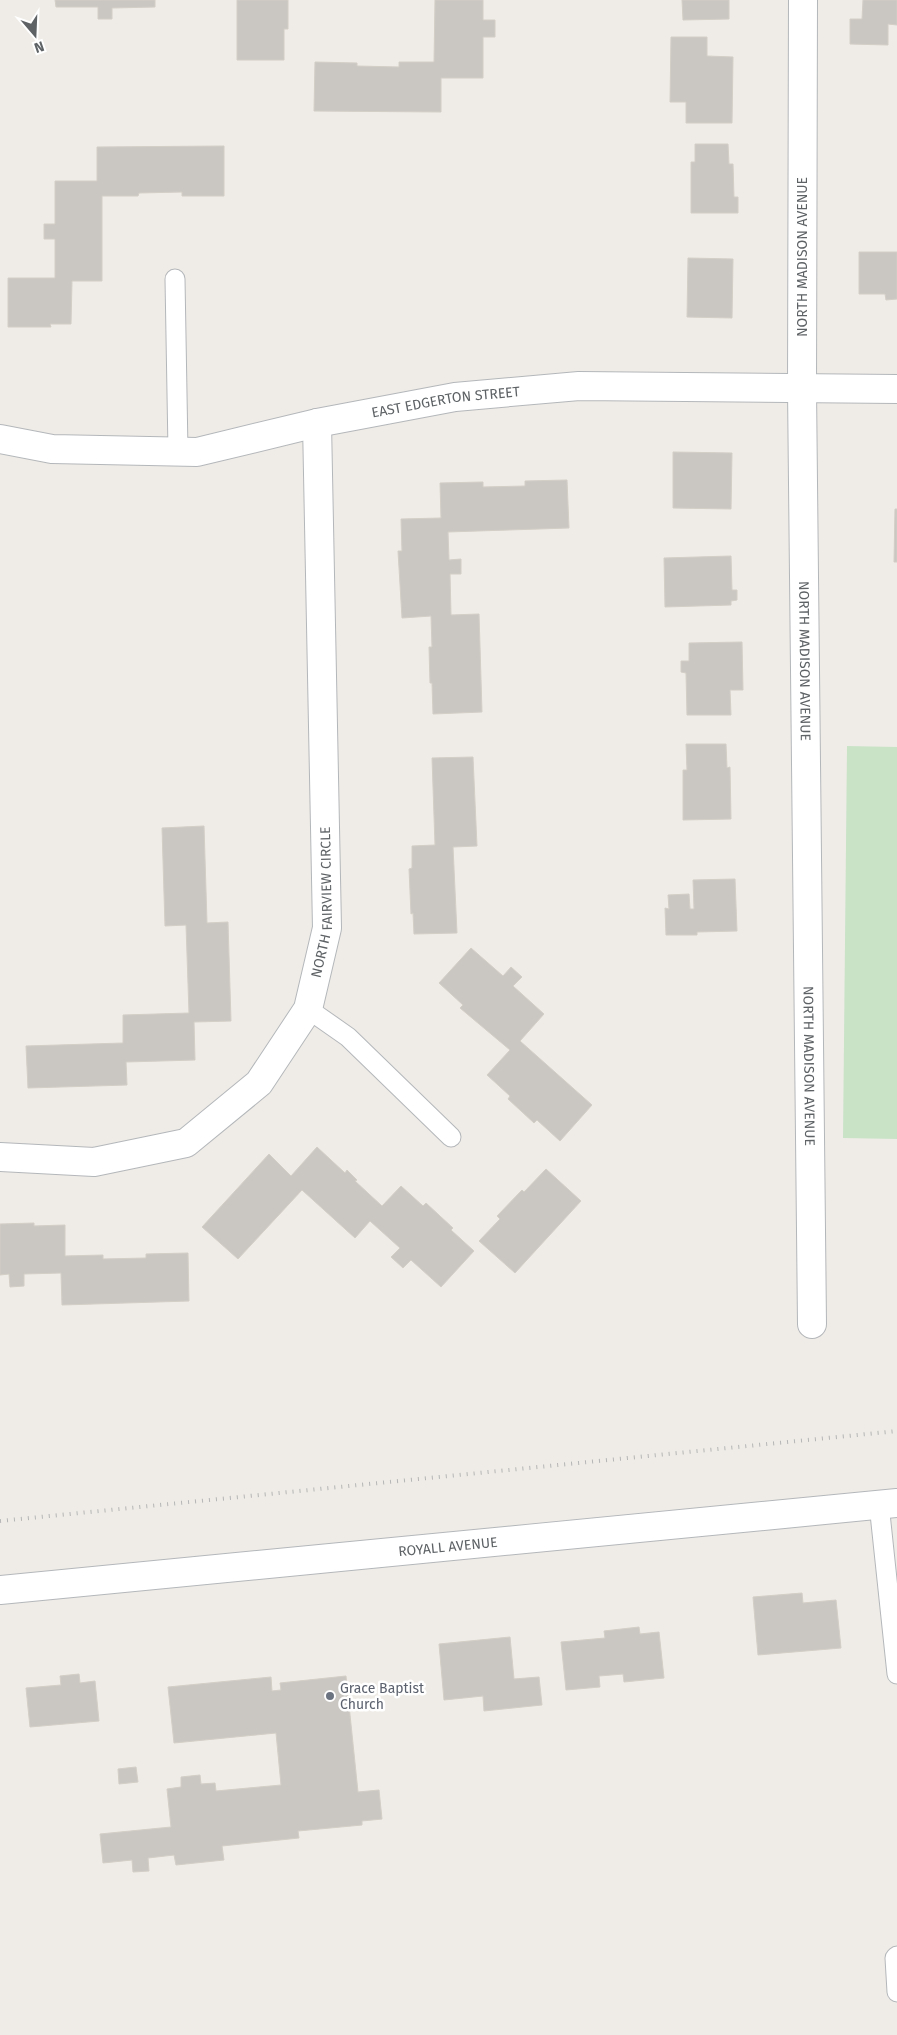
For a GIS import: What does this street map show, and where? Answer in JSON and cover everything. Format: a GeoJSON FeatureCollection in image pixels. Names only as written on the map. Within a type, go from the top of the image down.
{"type":"FeatureCollection","features":[{"type":"Feature","properties":{"kind":"street","name":"NORTH MADISON AVENUE"},"geometry":{"type":"LineString","coordinates":[[803,0],[802,389],[812,1324]]}},
{"type":"Feature","properties":{"kind":"street","name":"EAST EDGERTON STREET"},"geometry":{"type":"LineString","coordinates":[[0,439],[52,449],[198,452],[317,423],[455,397],[579,386],[897,389]]}},
{"type":"Feature","properties":{"kind":"street","name":"NORTH FAIRVIEW CIRCLE"},"geometry":{"type":"LineString","coordinates":[[0,1157],[94,1162],[186,1143],[258,1083],[308,1009],[328,928],[317,423]]}},
{"type":"Feature","properties":{"kind":"street","name":"ROYALL AVENUE"},"geometry":{"type":"LineString","coordinates":[[0,1590],[888,1503]]}},
{"type":"Feature","properties":{"kind":"lane"},"geometry":{"type":"LineString","coordinates":[[175,279],[178,451]]}},
{"type":"Feature","properties":{"kind":"lane"},"geometry":{"type":"LineString","coordinates":[[308,1009],[348,1037],[450,1137]]}},
{"type":"Feature","properties":{"kind":"lane"},"geometry":{"type":"LineString","coordinates":[[888,1503],[897,1674]]}},
{"type":"Feature","properties":{"kind":"lane"},"geometry":{"type":"LineString","coordinates":[[897,1956],[895,1958],[897,1992]]}},
{"type":"Feature","properties":{"kind":"green space"},"geometry":{"type":"Polygon","coordinates":[[[847,746],[897,747],[897,1139],[843,1138],[847,746]]]}},
{"type":"Feature","properties":{"kind":"building"},"geometry":{"type":"Polygon","coordinates":[[[55,0],[155,0],[155,7],[112,8],[112,19],[98,19],[98,7],[56,7],[55,0]]]}},
{"type":"Feature","properties":{"kind":"building"},"geometry":{"type":"Polygon","coordinates":[[[237,0],[288,0],[288,29],[284,29],[284,60],[237,60],[237,0]]]}},
{"type":"Feature","properties":{"kind":"building"},"geometry":{"type":"Polygon","coordinates":[[[435,0],[483,0],[483,20],[495,20],[495,37],[483,37],[483,78],[441,78],[441,112],[314,111],[315,62],[399,67],[399,62],[434,62],[435,0]]]}},
{"type":"Feature","properties":{"kind":"building"},"geometry":{"type":"Polygon","coordinates":[[[682,0],[729,0],[729,19],[683,20],[682,0]]]}},
{"type":"Feature","properties":{"kind":"building"},"geometry":{"type":"Polygon","coordinates":[[[863,0],[897,0],[897,25],[888,24],[888,45],[850,44],[850,19],[862,19],[863,0]]]}},
{"type":"Feature","properties":{"kind":"building"},"geometry":{"type":"Polygon","coordinates":[[[671,37],[707,37],[707,56],[733,57],[732,123],[686,123],[686,102],[670,102],[671,37]]]}},
{"type":"Feature","properties":{"kind":"building"},"geometry":{"type":"Polygon","coordinates":[[[695,144],[728,144],[729,164],[733,164],[734,197],[738,197],[738,213],[691,213],[691,162],[695,162],[695,144]]]}},
{"type":"Feature","properties":{"kind":"building"},"geometry":{"type":"Polygon","coordinates":[[[224,146],[224,196],[182,196],[182,192],[139,193],[138,196],[102,196],[102,281],[72,281],[71,324],[50,324],[51,327],[8,327],[8,278],[55,278],[55,239],[44,239],[44,224],[55,224],[55,181],[97,181],[97,147],[224,146]]]}},
{"type":"Feature","properties":{"kind":"building"},"geometry":{"type":"Polygon","coordinates":[[[859,252],[897,252],[897,299],[886,300],[885,294],[859,294],[859,252]]]}},
{"type":"Feature","properties":{"kind":"building"},"geometry":{"type":"Polygon","coordinates":[[[688,258],[733,259],[732,318],[687,317],[688,258]]]}},
{"type":"Feature","properties":{"kind":"building"},"geometry":{"type":"Polygon","coordinates":[[[673,452],[732,453],[731,509],[673,508],[673,452]]]}},
{"type":"Feature","properties":{"kind":"building"},"geometry":{"type":"Polygon","coordinates":[[[567,480],[569,528],[448,532],[449,560],[461,559],[461,574],[450,574],[451,615],[479,614],[482,712],[433,714],[429,647],[432,647],[431,616],[402,618],[398,551],[402,551],[401,519],[441,518],[440,483],[483,482],[483,487],[525,486],[525,481],[567,480]]]}},
{"type":"Feature","properties":{"kind":"building"},"geometry":{"type":"Polygon","coordinates":[[[895,509],[897,509],[897,562],[894,562],[895,509]]]}},
{"type":"Feature","properties":{"kind":"building"},"geometry":{"type":"Polygon","coordinates":[[[731,556],[732,590],[737,590],[737,600],[731,601],[731,605],[665,607],[664,558],[731,556]]]}},
{"type":"Feature","properties":{"kind":"building"},"geometry":{"type":"Polygon","coordinates":[[[742,642],[743,690],[730,690],[731,715],[687,715],[686,673],[681,672],[681,661],[689,661],[689,643],[742,642]]]}},
{"type":"Feature","properties":{"kind":"building"},"geometry":{"type":"Polygon","coordinates":[[[686,744],[726,744],[727,768],[730,767],[731,819],[683,820],[683,770],[687,770],[686,744]]]}},
{"type":"Feature","properties":{"kind":"building"},"geometry":{"type":"Polygon","coordinates":[[[473,757],[477,846],[453,847],[457,933],[414,934],[409,869],[412,868],[412,846],[435,845],[432,758],[473,757]]]}},
{"type":"Feature","properties":{"kind":"building"},"geometry":{"type":"Polygon","coordinates":[[[204,826],[207,923],[228,922],[231,1021],[194,1022],[195,1060],[126,1062],[127,1085],[28,1088],[26,1046],[123,1043],[123,1015],[189,1013],[186,925],[165,926],[162,828],[204,826]]]}},
{"type":"Feature","properties":{"kind":"building"},"geometry":{"type":"Polygon","coordinates":[[[735,879],[737,931],[697,932],[697,935],[666,935],[665,908],[669,909],[668,895],[689,894],[690,909],[694,909],[693,880],[735,879]]]}},
{"type":"Feature","properties":{"kind":"building"},"geometry":{"type":"Polygon","coordinates":[[[471,948],[503,976],[511,967],[522,977],[513,986],[544,1014],[520,1041],[592,1105],[560,1141],[537,1120],[534,1123],[508,1099],[510,1096],[487,1075],[510,1050],[460,1008],[463,1005],[439,983],[471,948]]]}},
{"type":"Feature","properties":{"kind":"building"},"geometry":{"type":"Polygon","coordinates":[[[317,1147],[345,1173],[347,1170],[357,1180],[355,1181],[382,1206],[401,1186],[423,1206],[426,1203],[474,1251],[441,1287],[411,1260],[403,1268],[391,1257],[400,1248],[370,1221],[355,1238],[302,1190],[238,1259],[202,1227],[269,1154],[291,1176],[317,1147]]]}},
{"type":"Feature","properties":{"kind":"building"},"geometry":{"type":"Polygon","coordinates":[[[546,1169],[581,1201],[515,1273],[479,1241],[500,1219],[497,1216],[546,1169]]]}},
{"type":"Feature","properties":{"kind":"building"},"geometry":{"type":"Polygon","coordinates":[[[34,1223],[34,1226],[65,1225],[65,1256],[103,1255],[103,1259],[146,1258],[146,1254],[188,1253],[189,1301],[62,1305],[61,1273],[24,1274],[24,1286],[10,1287],[9,1274],[0,1275],[0,1224],[34,1223]]]}},
{"type":"Feature","properties":{"kind":"building"},"geometry":{"type":"Polygon","coordinates":[[[802,1593],[803,1603],[836,1600],[841,1648],[758,1655],[753,1597],[802,1593]]]}},
{"type":"Feature","properties":{"kind":"building"},"geometry":{"type":"Polygon","coordinates":[[[639,1627],[640,1634],[659,1632],[664,1678],[624,1682],[623,1674],[599,1676],[600,1687],[566,1690],[561,1642],[605,1638],[604,1631],[639,1627]]]}},
{"type":"Feature","properties":{"kind":"building"},"geometry":{"type":"Polygon","coordinates":[[[510,1637],[514,1679],[539,1677],[542,1705],[484,1711],[483,1696],[444,1700],[439,1644],[510,1637]]]}},
{"type":"Feature","properties":{"kind":"building"},"geometry":{"type":"Polygon","coordinates":[[[79,1674],[80,1683],[95,1681],[99,1721],[30,1727],[26,1688],[61,1685],[60,1676],[79,1674]]]}},
{"type":"Feature","properties":{"kind":"building"},"geometry":{"type":"Polygon","coordinates":[[[346,1676],[358,1792],[379,1790],[382,1819],[362,1821],[362,1825],[298,1831],[299,1838],[222,1846],[224,1860],[176,1865],[174,1855],[148,1858],[149,1871],[133,1872],[132,1860],[103,1863],[100,1834],[171,1827],[167,1789],[181,1787],[181,1777],[200,1775],[201,1784],[215,1783],[216,1791],[281,1785],[276,1733],[174,1743],[168,1687],[271,1677],[272,1691],[281,1690],[280,1683],[346,1676]]]}},
{"type":"Feature","properties":{"kind":"building"},"geometry":{"type":"Polygon","coordinates":[[[136,1767],[138,1782],[119,1784],[118,1769],[136,1767]]]}},
{"type":"Feature","properties":{"kind":"railway"},"geometry":{"type":"LineString","coordinates":[[0,1521],[897,1431]]}},
{"type":"Feature","properties":{"kind":"place","name":"Grace Baptist Church"},"geometry":{"type":"Point","coordinates":[330,1696]}}]}
